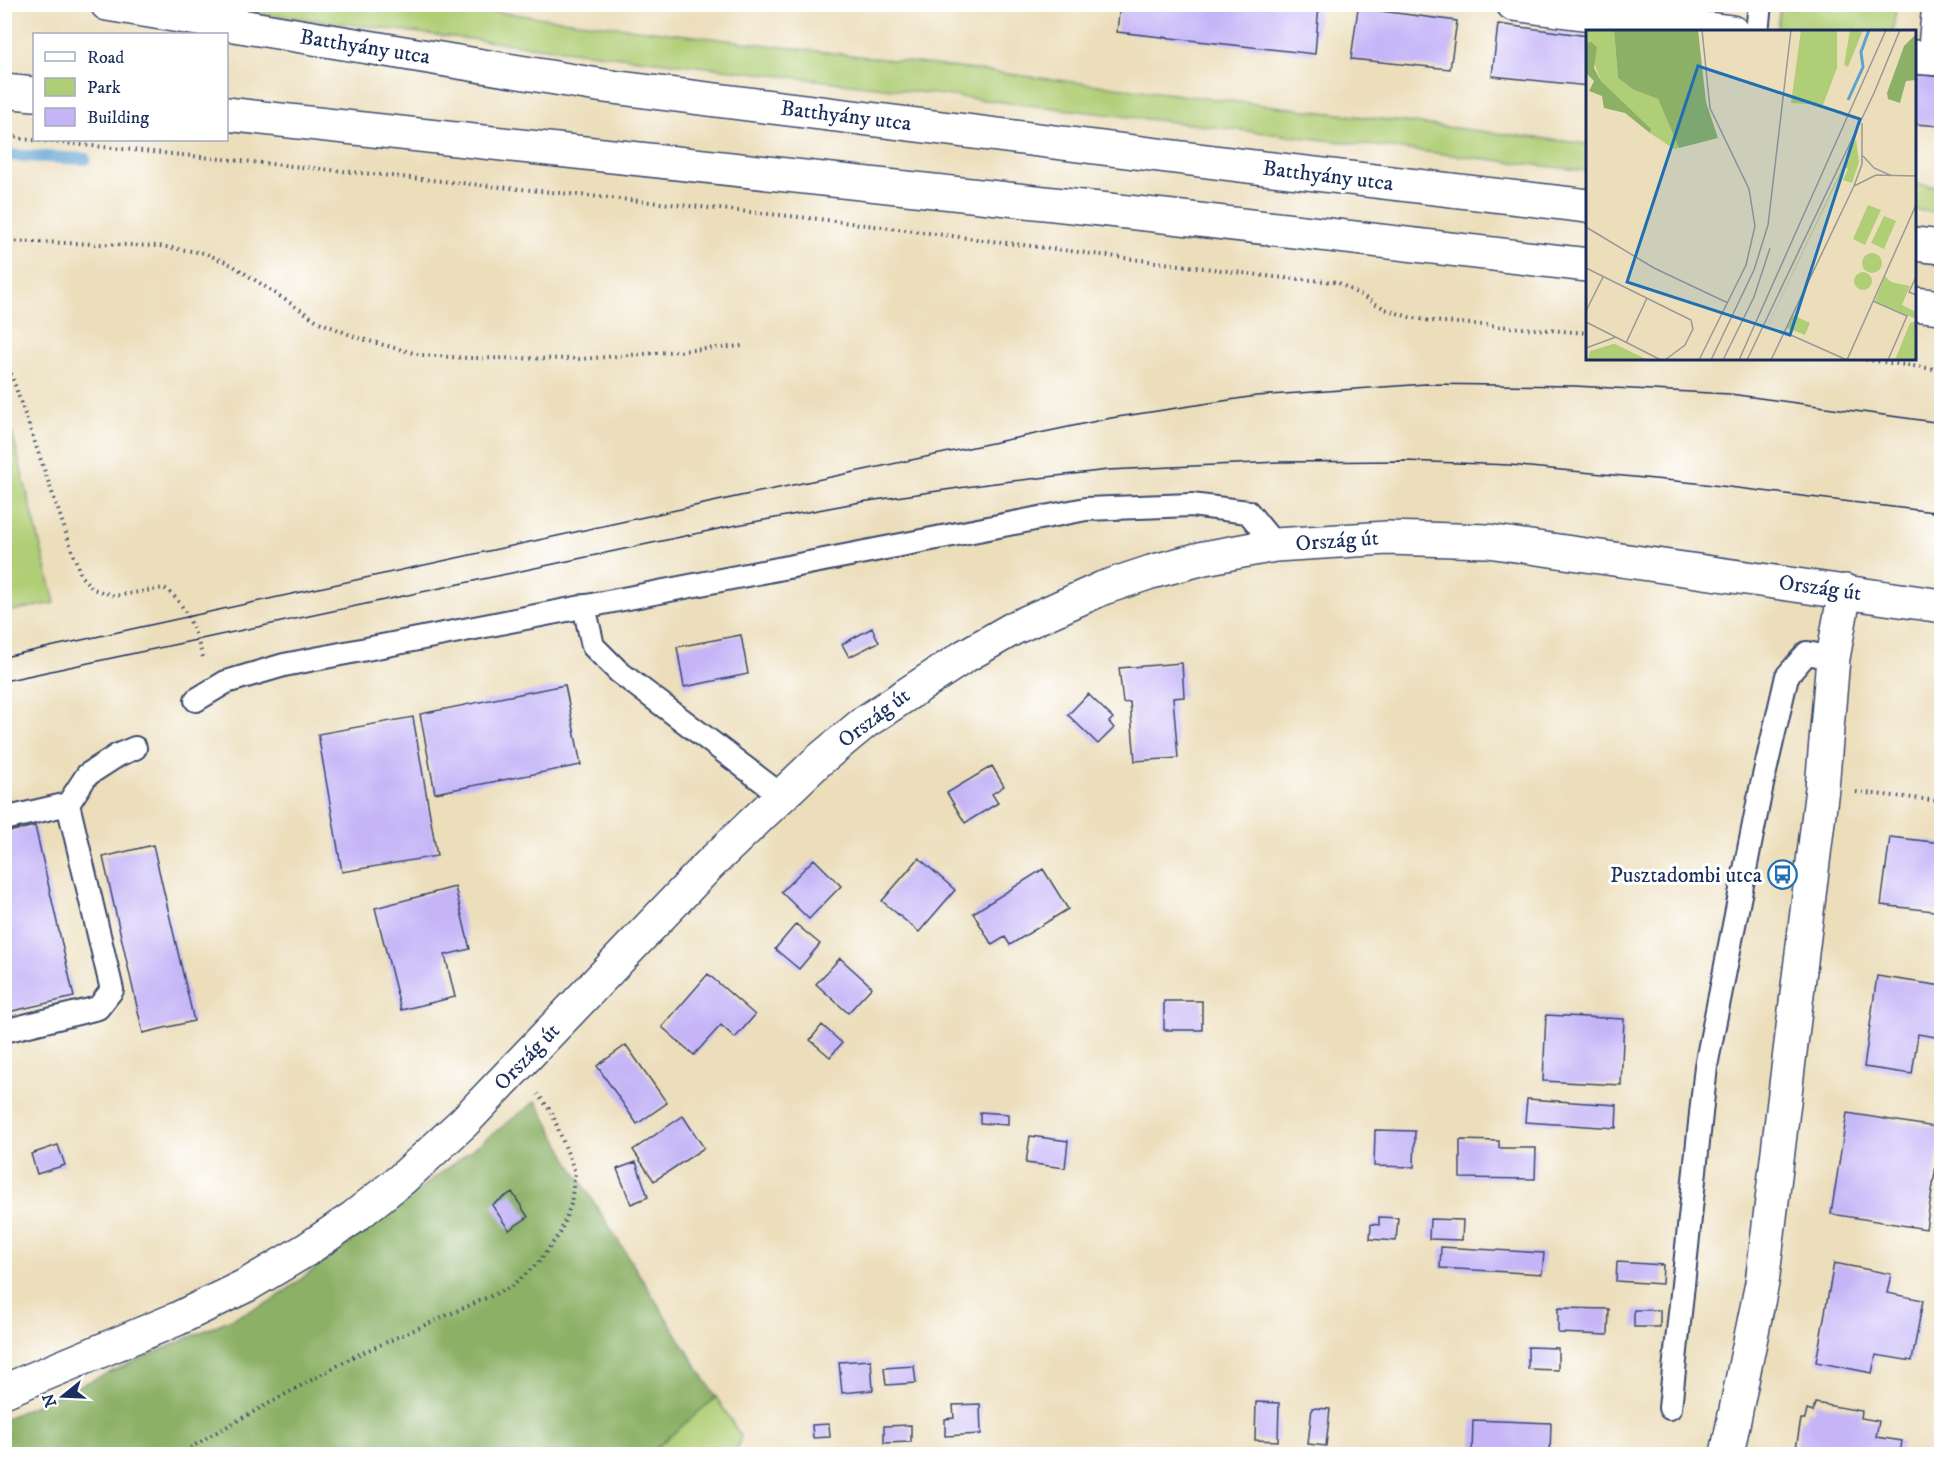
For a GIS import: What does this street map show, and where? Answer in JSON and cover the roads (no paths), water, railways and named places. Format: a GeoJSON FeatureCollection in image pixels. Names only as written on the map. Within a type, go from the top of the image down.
{"type":"FeatureCollection","features":[{"type":"Feature","properties":{"kind":"main road","name":"Batthyány utca"},"geometry":{"type":"LineString","coordinates":[[106,4],[604,86],[1586,206]]}},
{"type":"Feature","properties":{"kind":"main road"},"geometry":{"type":"LineString","coordinates":[[1513,4],[1716,30]]}},
{"type":"Feature","properties":{"kind":"main road"},"geometry":{"type":"LineString","coordinates":[[1930,58],[1939,4]]}},
{"type":"Feature","properties":{"kind":"main road"},"geometry":{"type":"LineString","coordinates":[[4,91],[33,94]]}},
{"type":"Feature","properties":{"kind":"main road"},"geometry":{"type":"LineString","coordinates":[[228,114],[1173,217],[1586,266]]}},
{"type":"Feature","properties":{"kind":"main road"},"geometry":{"type":"LineString","coordinates":[[1916,244],[1941,247]]}},
{"type":"Feature","properties":{"kind":"main road"},"geometry":{"type":"LineString","coordinates":[[1916,303],[1941,307]]}},
{"type":"Feature","properties":{"kind":"main road","name":"Ország út"},"geometry":{"type":"LineString","coordinates":[[4,1391],[177,1319],[247,1286],[354,1217],[402,1179],[457,1129],[709,865],[818,761],[865,722],[965,656],[1014,628],[1103,588],[1204,558],[1275,546],[1387,538],[1488,541],[1941,606]]}},
{"type":"Feature","properties":{"kind":"main road"},"geometry":{"type":"LineString","coordinates":[[1727,1455],[1762,1283],[1822,788],[1833,658],[1845,591]]}},
{"type":"Feature","properties":{"kind":"lane"},"geometry":{"type":"LineString","coordinates":[[1757,30],[1760,4]]}},
{"type":"Feature","properties":{"kind":"lane"},"geometry":{"type":"LineString","coordinates":[[196,700],[226,682],[284,665],[1086,509],[1191,504],[1248,512],[1275,546]]}},
{"type":"Feature","properties":{"kind":"lane"},"geometry":{"type":"LineString","coordinates":[[584,606],[593,646],[619,672],[781,795]]}},
{"type":"Feature","properties":{"kind":"lane"},"geometry":{"type":"LineString","coordinates":[[1670,1408],[1706,1066],[1761,789],[1787,676],[1807,653],[1833,658]]}},
{"type":"Feature","properties":{"kind":"lane"},"geometry":{"type":"LineString","coordinates":[[4,819],[68,804],[87,775],[118,755],[135,748]]}},
{"type":"Feature","properties":{"kind":"lane"},"geometry":{"type":"LineString","coordinates":[[4,1031],[98,1008],[112,990],[68,804]]}},
{"type":"Feature","properties":{"kind":"waterway"},"geometry":{"type":"LineString","coordinates":[[4,155],[85,159]]}},
{"type":"Feature","properties":{"kind":"tram line"},"geometry":{"type":"LineString","coordinates":[[4,657],[731,498],[1111,418],[1256,396],[1426,384],[1574,386],[1730,394],[1942,423]]}},
{"type":"Feature","properties":{"kind":"tram line"},"geometry":{"type":"LineString","coordinates":[[4,681],[732,526],[861,502],[1108,470],[1278,462],[1405,461],[1510,465],[1696,483],[1942,513]]}},
{"type":"Feature","properties":{"kind":"place","name":"Pusztadombi utca"},"geometry":{"type":"Point","coordinates":[1783,875]}}]}
